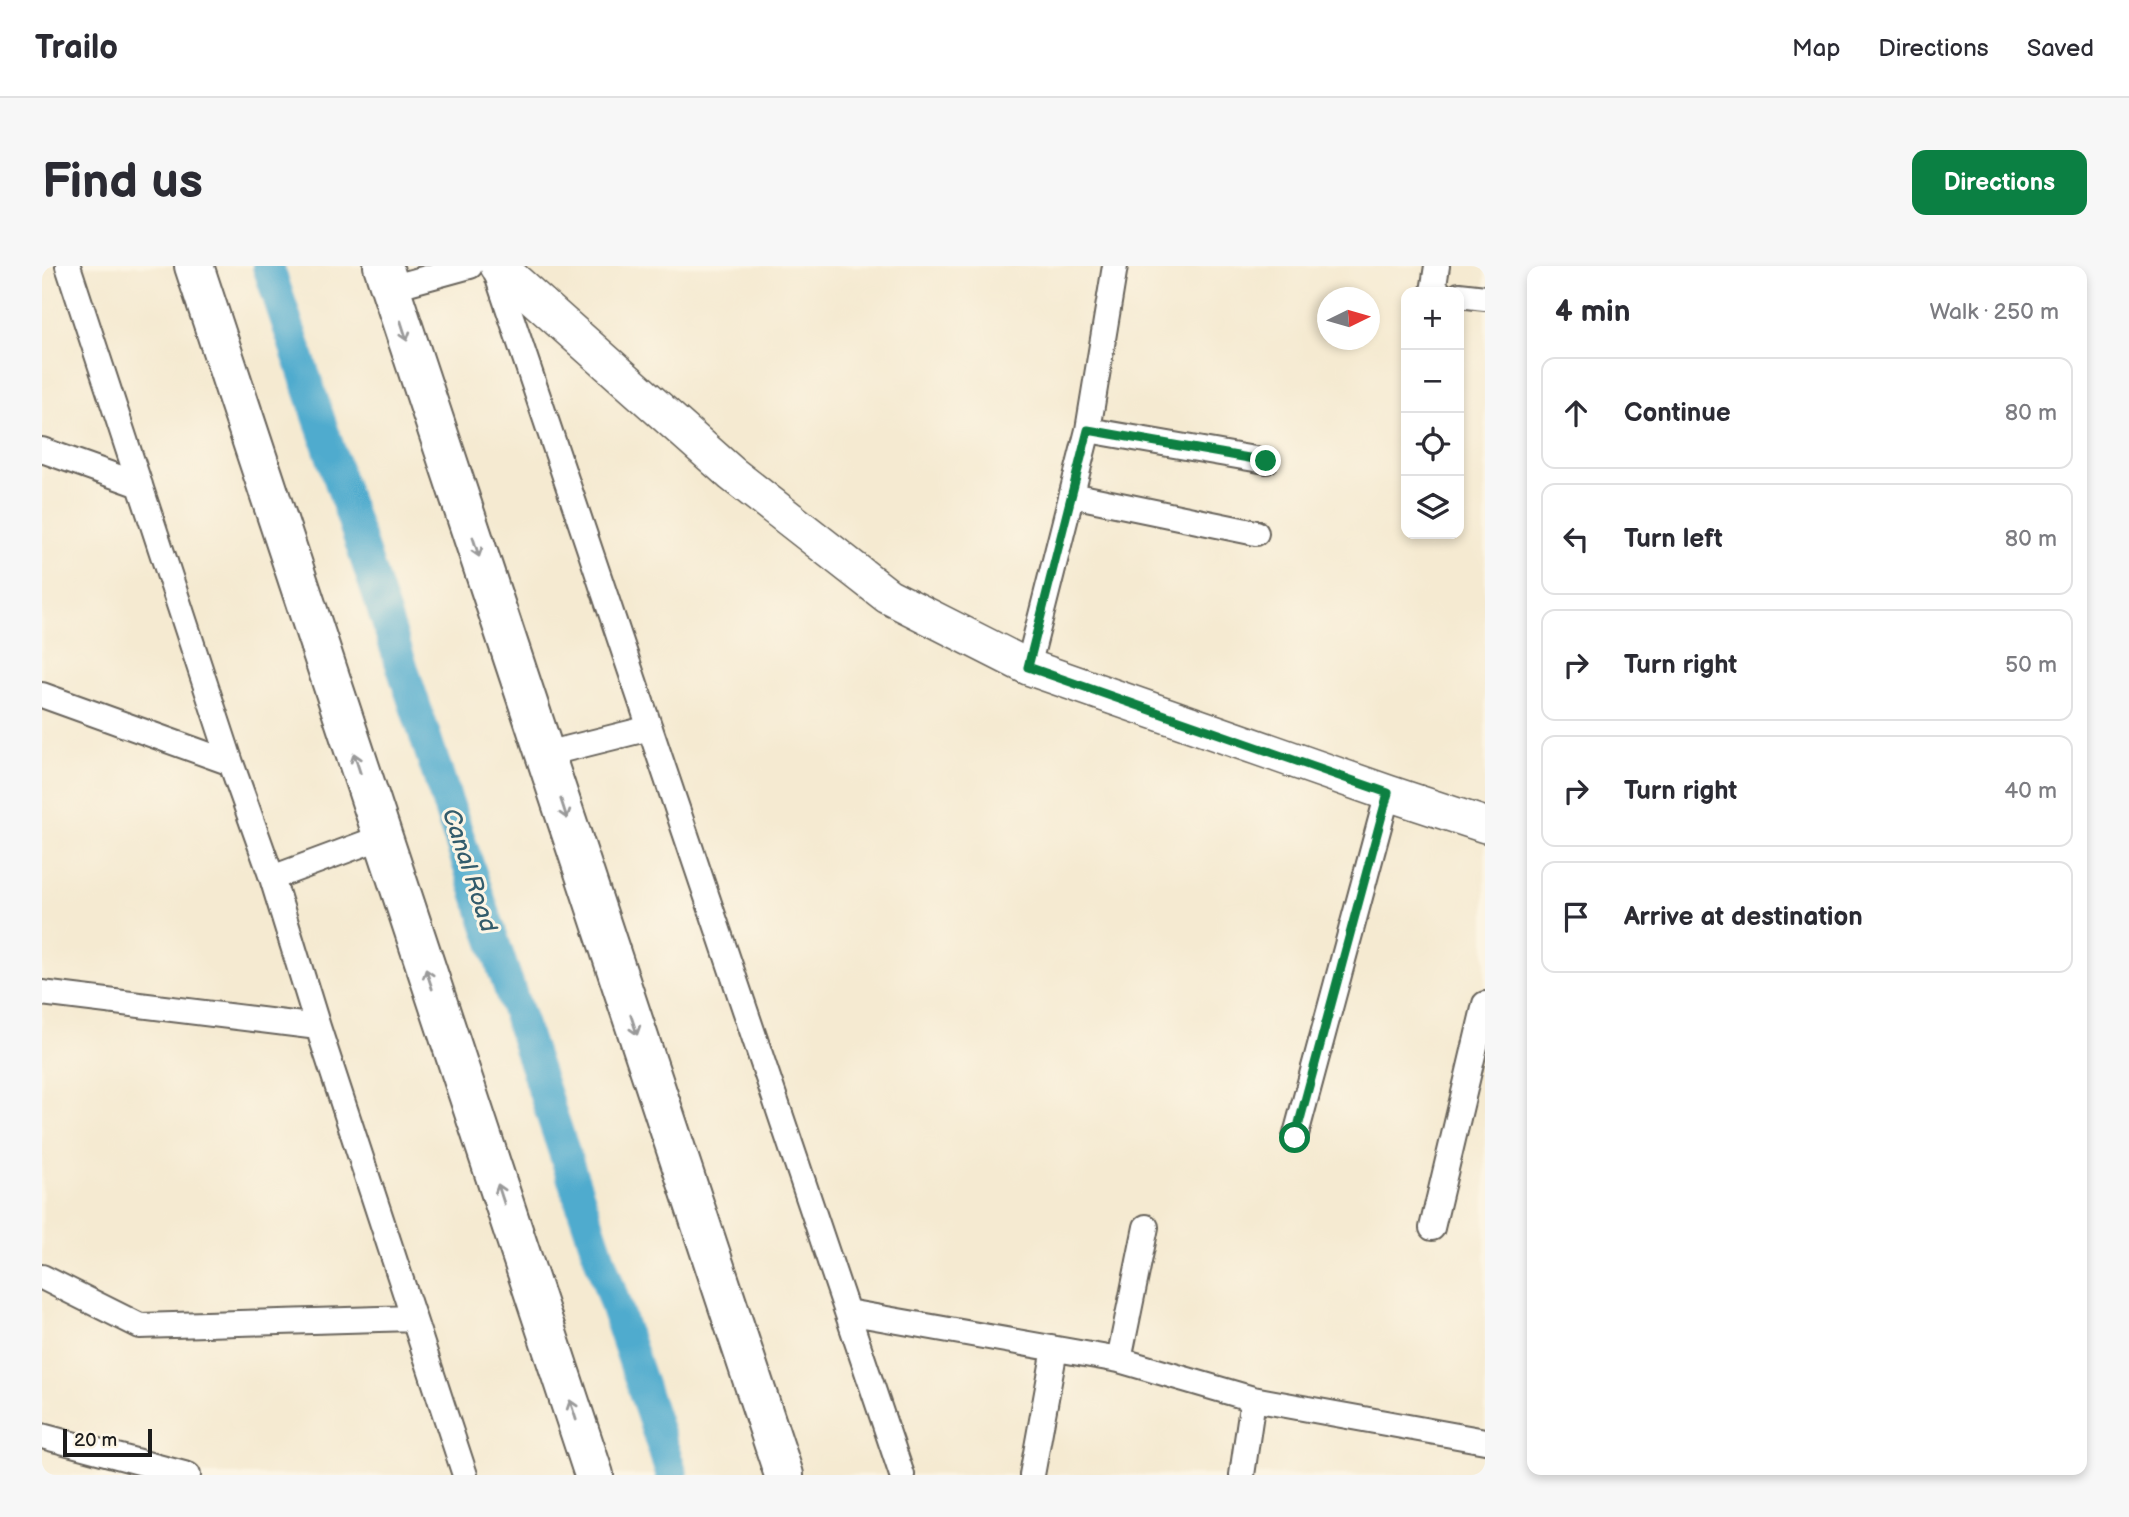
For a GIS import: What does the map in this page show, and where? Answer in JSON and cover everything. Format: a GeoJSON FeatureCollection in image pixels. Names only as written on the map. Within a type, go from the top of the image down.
{"type":"FeatureCollection","features":[{"type":"Feature","properties":{"kind":"highway"},"geometry":{"type":"LineString","coordinates":[[194,266],[594,1475]]}},
{"type":"Feature","properties":{"kind":"highway"},"geometry":{"type":"LineString","coordinates":[[386,277],[784,1475]]}},
{"type":"Feature","properties":{"kind":"street"},"geometry":{"type":"LineString","coordinates":[[68,266],[231,763],[272,878],[465,1475]]}},
{"type":"Feature","properties":{"kind":"street"},"geometry":{"type":"LineString","coordinates":[[386,277],[470,266]]}},
{"type":"Feature","properties":{"kind":"street"},"geometry":{"type":"LineString","coordinates":[[496,266],[732,474],[888,596],[1028,667],[1485,825]]}},
{"type":"Feature","properties":{"kind":"street"},"geometry":{"type":"LineString","coordinates":[[496,266],[902,1475]]}},
{"type":"Feature","properties":{"kind":"street"},"geometry":{"type":"LineString","coordinates":[[1028,667],[1088,430],[1115,266]]}},
{"type":"Feature","properties":{"kind":"street"},"geometry":{"type":"LineString","coordinates":[[1434,287],[1437,266]]}},
{"type":"Feature","properties":{"kind":"street"},"geometry":{"type":"LineString","coordinates":[[1464,296],[1485,298]]}},
{"type":"Feature","properties":{"kind":"street"},"geometry":{"type":"LineString","coordinates":[[1088,430],[1266,461]]}},
{"type":"Feature","properties":{"kind":"street"},"geometry":{"type":"LineString","coordinates":[[42,450],[140,485]]}},
{"type":"Feature","properties":{"kind":"street"},"geometry":{"type":"LineString","coordinates":[[1072,495],[1256,533]]}},
{"type":"Feature","properties":{"kind":"street"},"geometry":{"type":"LineString","coordinates":[[42,695],[231,763]]}},
{"type":"Feature","properties":{"kind":"street"},"geometry":{"type":"LineString","coordinates":[[545,754],[650,728]]}},
{"type":"Feature","properties":{"kind":"street"},"geometry":{"type":"LineString","coordinates":[[1295,1138],[1388,793]]}},
{"type":"Feature","properties":{"kind":"street"},"geometry":{"type":"LineString","coordinates":[[272,878],[382,837]]}},
{"type":"Feature","properties":{"kind":"street"},"geometry":{"type":"LineString","coordinates":[[42,993],[318,1027]]}},
{"type":"Feature","properties":{"kind":"street"},"geometry":{"type":"LineString","coordinates":[[1432,1228],[1485,1004]]}},
{"type":"Feature","properties":{"kind":"street"},"geometry":{"type":"LineString","coordinates":[[1119,1360],[1146,1227]]}},
{"type":"Feature","properties":{"kind":"street"},"geometry":{"type":"LineString","coordinates":[[42,1277],[140,1326],[413,1318]]}},
{"type":"Feature","properties":{"kind":"street"},"geometry":{"type":"LineString","coordinates":[[847,1312],[1119,1360],[1253,1399],[1485,1441]]}},
{"type":"Feature","properties":{"kind":"street"},"geometry":{"type":"LineString","coordinates":[[1032,1475],[1055,1349]]}},
{"type":"Feature","properties":{"kind":"street"},"geometry":{"type":"LineString","coordinates":[[1242,1475],[1253,1399]]}},
{"type":"Feature","properties":{"kind":"street"},"geometry":{"type":"LineString","coordinates":[[42,1436],[188,1475]]}},
{"type":"Feature","properties":{"kind":"waterway","name":"Canal Road"},"geometry":{"type":"LineString","coordinates":[[268,266],[672,1475]]}},
{"type":"Feature","properties":{"kind":"route"},"geometry":{"type":"LineString","coordinates":[[1266,461],[1088,430],[1028,667],[1388,793],[1295,1138]]}}]}
